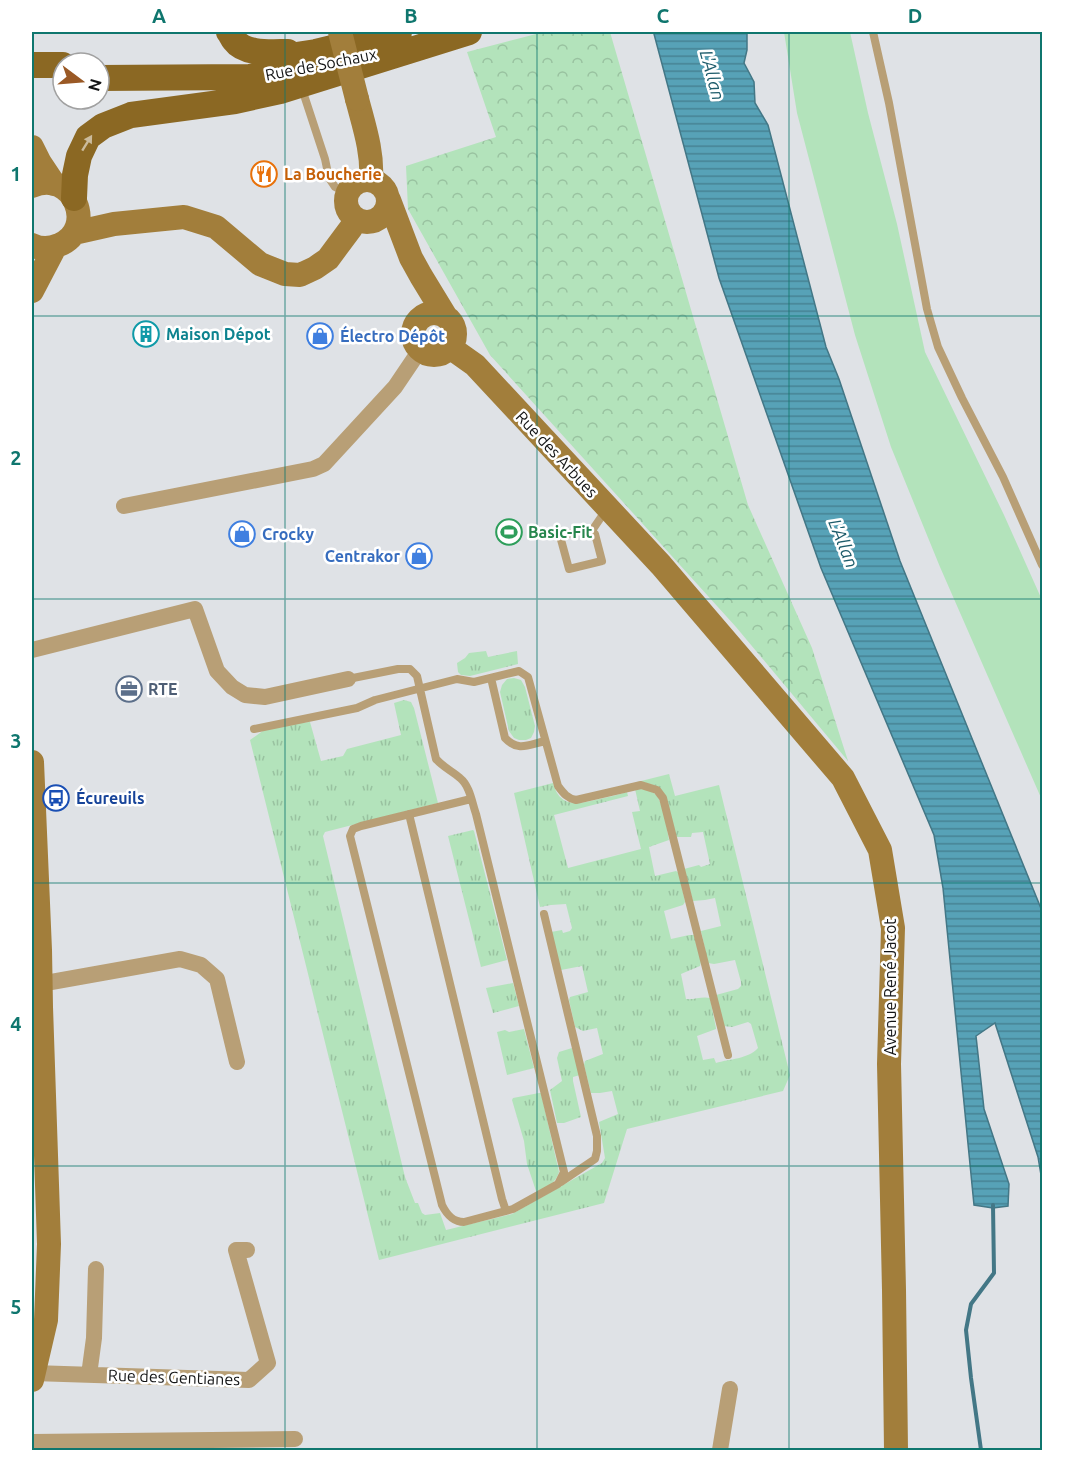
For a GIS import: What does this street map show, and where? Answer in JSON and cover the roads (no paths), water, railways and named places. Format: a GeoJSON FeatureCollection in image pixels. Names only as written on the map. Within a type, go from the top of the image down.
{"type":"FeatureCollection","features":[{"type":"Feature","properties":{"kind":"main road"},"geometry":{"type":"LineString","coordinates":[[229,32],[244,49],[267,52],[316,52]]}},
{"type":"Feature","properties":{"kind":"main road"},"geometry":{"type":"LineString","coordinates":[[340,32],[368,141],[370,180]]}},
{"type":"Feature","properties":{"kind":"main road","name":"Rue de Sochaux"},"geometry":{"type":"LineString","coordinates":[[111,65],[251,62],[316,52],[399,32]]}},
{"type":"Feature","properties":{"kind":"main road"},"geometry":{"type":"LineString","coordinates":[[32,245],[46,249],[75,175],[79,156],[88,137],[103,126],[131,115],[235,101],[280,91],[469,32]]}},
{"type":"Feature","properties":{"kind":"main road","name":"Rue de Sochaux"},"geometry":{"type":"LineString","coordinates":[[111,78],[249,77],[284,74],[469,32]]}},
{"type":"Feature","properties":{"kind":"main road"},"geometry":{"type":"LineString","coordinates":[[32,58],[51,60]]}},
{"type":"Feature","properties":{"kind":"main road"},"geometry":{"type":"LineString","coordinates":[[32,65],[51,65]]}},
{"type":"Feature","properties":{"kind":"main road"},"geometry":{"type":"LineString","coordinates":[[32,79],[51,78]]}},
{"type":"Feature","properties":{"kind":"main road"},"geometry":{"type":"LineString","coordinates":[[32,147],[61,210],[32,291]]}},
{"type":"Feature","properties":{"kind":"main road"},"geometry":{"type":"LineString","coordinates":[[419,319],[414,288],[388,242],[364,221],[350,214],[346,200],[347,193],[357,182],[370,180],[383,187],[411,258],[451,322],[455,335],[454,342],[446,352],[430,356],[416,345],[413,338],[415,325],[419,319],[432,313],[446,317]]}},
{"type":"Feature","properties":{"kind":"main road"},"geometry":{"type":"LineString","coordinates":[[61,210],[114,224],[184,218],[216,227],[260,264],[285,274],[300,275],[328,259],[351,228],[364,221],[380,219],[385,214],[389,200]]}},
{"type":"Feature","properties":{"kind":"main road","name":"Rue des Arbues"},"geometry":{"type":"LineString","coordinates":[[450,348],[475,365],[661,565]]}},
{"type":"Feature","properties":{"kind":"main road","name":"Avenue René Jacot"},"geometry":{"type":"LineString","coordinates":[[661,565],[843,778],[880,850],[893,927],[889,1064],[896,1450]]}},
{"type":"Feature","properties":{"kind":"main road"},"geometry":{"type":"LineString","coordinates":[[32,762],[40,950],[38,999],[49,1244],[46,1320],[32,1377]]}},
{"type":"Feature","properties":{"kind":"street"},"geometry":{"type":"LineString","coordinates":[[124,506],[313,469],[324,464],[395,387],[420,350]]}},
{"type":"Feature","properties":{"kind":"street"},"geometry":{"type":"LineString","coordinates":[[32,650],[195,609],[217,671],[232,687],[245,695],[265,697],[348,679]]}},
{"type":"Feature","properties":{"kind":"street"},"geometry":{"type":"LineString","coordinates":[[38,999],[180,959],[201,965],[217,978],[237,1062]]}},
{"type":"Feature","properties":{"kind":"street","name":"Rue des Gentianes"},"geometry":{"type":"LineString","coordinates":[[32,1377],[89,1375],[249,1380],[268,1363],[236,1250],[247,1250]]}},
{"type":"Feature","properties":{"kind":"street","name":"Rue des Gentianes"},"geometry":{"type":"LineString","coordinates":[[89,1375],[94,1338],[96,1269]]}},
{"type":"Feature","properties":{"kind":"street"},"geometry":{"type":"LineString","coordinates":[[720,1450],[730,1389]]}},
{"type":"Feature","properties":{"kind":"street"},"geometry":{"type":"LineString","coordinates":[[32,1442],[81,1446],[295,1439]]}},
{"type":"Feature","properties":{"kind":"lane"},"geometry":{"type":"LineString","coordinates":[[873,32],[927,309],[938,347],[1003,477],[1042,565]]}},
{"type":"Feature","properties":{"kind":"lane"},"geometry":{"type":"LineString","coordinates":[[304,95],[329,178],[336,187],[347,193]]}},
{"type":"Feature","properties":{"kind":"lane"},"geometry":{"type":"LineString","coordinates":[[591,532],[607,507]]}},
{"type":"Feature","properties":{"kind":"lane"},"geometry":{"type":"LineString","coordinates":[[586,529],[591,532],[595,534],[602,561],[569,570],[560,536],[586,529]]}},
{"type":"Feature","properties":{"kind":"lane"},"geometry":{"type":"LineString","coordinates":[[348,679],[398,669],[410,669],[417,676],[436,759],[463,780],[471,799],[564,1172],[558,1184]]}},
{"type":"Feature","properties":{"kind":"lane"},"geometry":{"type":"LineString","coordinates":[[254,729],[357,708],[375,700],[457,679],[474,682],[519,671],[528,677],[558,786],[568,798],[576,800],[641,785],[657,790],[663,798],[728,1055]]}},
{"type":"Feature","properties":{"kind":"lane"},"geometry":{"type":"LineString","coordinates":[[491,678],[505,738],[512,745],[520,747],[545,741]]}},
{"type":"Feature","properties":{"kind":"lane"},"geometry":{"type":"LineString","coordinates":[[471,799],[361,826],[353,829],[350,836],[442,1205],[446,1213],[458,1222],[513,1209],[558,1184],[595,1159],[597,1152],[597,1136],[544,914]]}},
{"type":"Feature","properties":{"kind":"lane"},"geometry":{"type":"LineString","coordinates":[[409,814],[506,1211]]}},
{"type":"Feature","properties":{"kind":"water","name":"L'Allan"},"geometry":{"type":"Polygon","coordinates":[[[656,32],[747,32],[744,63],[754,82],[755,103],[768,125],[826,347],[839,379],[900,561],[1042,911],[1042,1181],[1038,1157],[995,1023],[976,1036],[984,1109],[1009,1184],[1008,1206],[993,1208],[974,1205],[943,888],[934,835],[821,568],[719,278],[654,34],[656,32]]]}},
{"type":"Feature","properties":{"kind":"waterway"},"geometry":{"type":"LineString","coordinates":[[981,1450],[966,1330],[971,1304],[994,1273],[993,1205]]}},
{"type":"Feature","properties":{"kind":"place","name":"La Boucherie"},"geometry":{"type":"Point","coordinates":[264,174]}},
{"type":"Feature","properties":{"kind":"place","name":"Maison Dépot"},"geometry":{"type":"Point","coordinates":[146,334]}},
{"type":"Feature","properties":{"kind":"place","name":"Électro Dépôt"},"geometry":{"type":"Point","coordinates":[320,336]}},
{"type":"Feature","properties":{"kind":"place","name":"Basic-Fit"},"geometry":{"type":"Point","coordinates":[509,532]}},
{"type":"Feature","properties":{"kind":"place","name":"Crocky"},"geometry":{"type":"Point","coordinates":[242,534]}},
{"type":"Feature","properties":{"kind":"place","name":"Centrakor"},"geometry":{"type":"Point","coordinates":[419,556]}},
{"type":"Feature","properties":{"kind":"place","name":"RTE"},"geometry":{"type":"Point","coordinates":[129,689]}},
{"type":"Feature","properties":{"kind":"place","name":"Écureuils"},"geometry":{"type":"Point","coordinates":[56,798]}}]}
